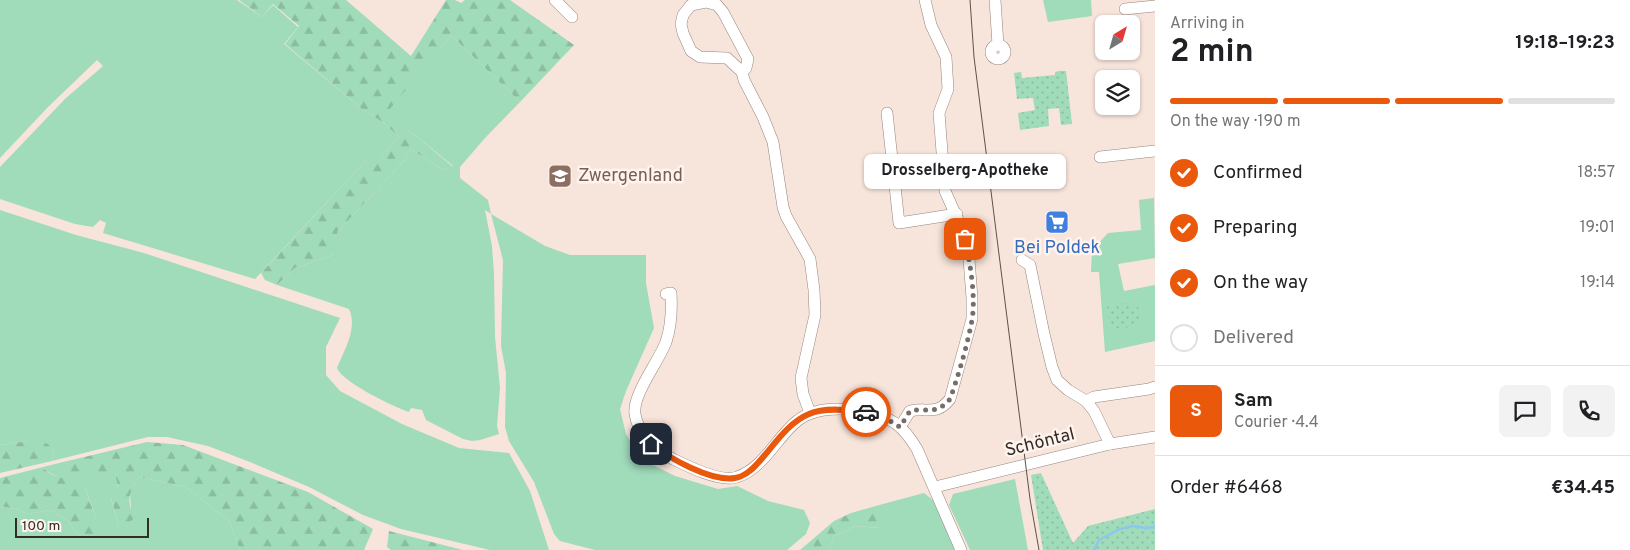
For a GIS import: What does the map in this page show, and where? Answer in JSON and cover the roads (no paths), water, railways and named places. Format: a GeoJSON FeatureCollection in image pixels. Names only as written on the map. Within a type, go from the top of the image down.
{"type":"FeatureCollection","features":[{"type":"Feature","properties":{"kind":"street"},"geometry":{"type":"LineString","coordinates":[[555,0],[572,16]]}},
{"type":"Feature","properties":{"kind":"street"},"geometry":{"type":"LineString","coordinates":[[900,427],[910,411],[937,410],[950,399],[972,319],[969,259],[957,214],[951,207],[945,191],[940,144],[938,113],[948,89],[946,57],[931,25],[925,0]]}},
{"type":"Feature","properties":{"kind":"street"},"geometry":{"type":"LineString","coordinates":[[995,0],[998,45]]}},
{"type":"Feature","properties":{"kind":"street"},"geometry":{"type":"LineString","coordinates":[[742,72],[746,68],[748,59],[723,12],[717,5],[706,2],[691,5],[683,15],[682,33],[691,51],[700,57],[727,58],[742,72],[744,80],[764,117],[773,142],[786,216],[808,254],[814,290],[815,315],[801,378],[803,394],[810,413]]}},
{"type":"Feature","properties":{"kind":"street"},"geometry":{"type":"LineString","coordinates":[[1125,9],[1155,6]]}},
{"type":"Feature","properties":{"kind":"street"},"geometry":{"type":"LineString","coordinates":[[885,120],[899,223],[957,214]]}},
{"type":"Feature","properties":{"kind":"street"},"geometry":{"type":"LineString","coordinates":[[1100,157],[1155,151]]}},
{"type":"Feature","properties":{"kind":"street"},"geometry":{"type":"LineString","coordinates":[[1022,260],[1030,265],[1044,334],[1057,380],[1068,390],[1086,401],[1094,411],[1110,444]]}},
{"type":"Feature","properties":{"kind":"street"},"geometry":{"type":"LineString","coordinates":[[666,294],[671,293],[672,310],[666,342],[638,395],[634,413],[640,430],[651,444],[668,457],[685,465],[711,475],[736,478],[756,466],[790,427],[810,413],[842,410],[869,412],[882,416],[900,427],[917,449],[961,550]]}},
{"type":"Feature","properties":{"kind":"street"},"geometry":{"type":"LineString","coordinates":[[1086,401],[1094,397],[1155,387]]}},
{"type":"Feature","properties":{"kind":"street","name":"Schöntal"},"geometry":{"type":"LineString","coordinates":[[934,487],[1110,444],[1155,437]]}},
{"type":"Feature","properties":{"kind":"waterway"},"geometry":{"type":"LineString","coordinates":[[1094,550],[1099,540],[1120,529],[1133,526],[1155,527]]}},
{"type":"Feature","properties":{"kind":"tram line"},"geometry":{"type":"LineString","coordinates":[[970,0],[974,57],[1030,499],[1039,550]]}},
{"type":"Feature","properties":{"kind":"place","name":"Zwergenland"},"geometry":{"type":"Point","coordinates":[560,176]}},
{"type":"Feature","properties":{"kind":"place","name":"Bei Poldek"},"geometry":{"type":"Point","coordinates":[1057,222]}},
{"type":"Feature","properties":{"kind":"place","name":"Drosselberg-Apotheke"},"geometry":{"type":"Point","coordinates":[965,239]}}]}
